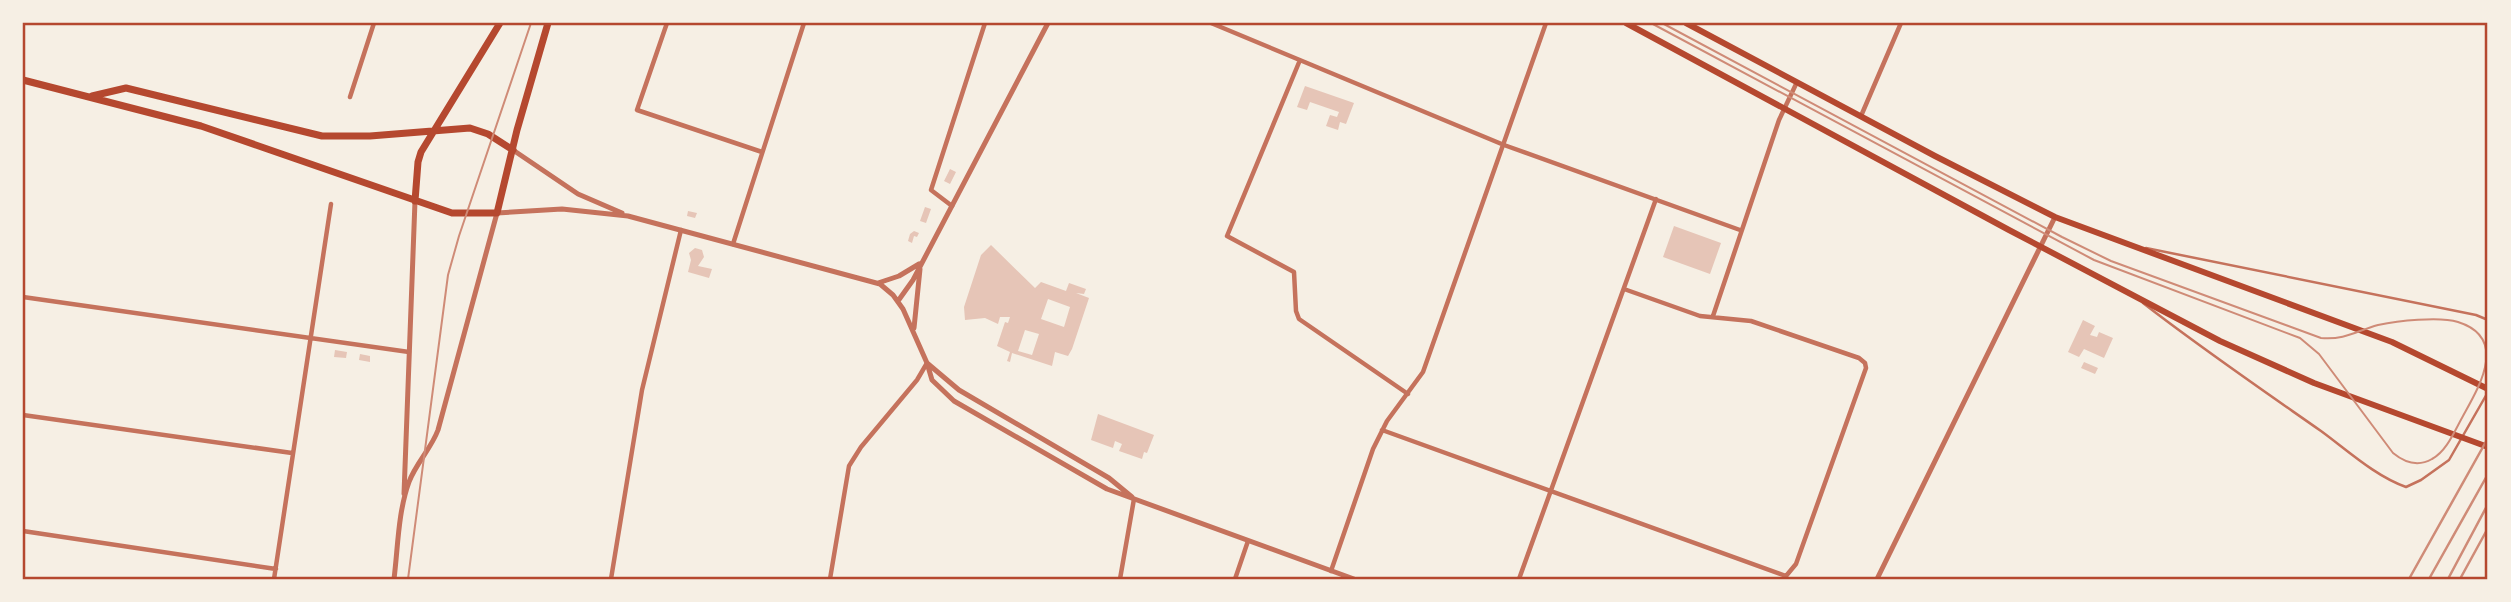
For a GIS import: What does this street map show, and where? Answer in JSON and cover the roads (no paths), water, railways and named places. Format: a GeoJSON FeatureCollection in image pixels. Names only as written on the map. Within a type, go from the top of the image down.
{"type":"FeatureCollection","features":[{"type":"Feature","properties":{"kind":"main road"},"geometry":{"type":"LineString","coordinates":[[415,201],[418,162],[433,131],[500,23]]}},
{"type":"Feature","properties":{"kind":"main road"},"geometry":{"type":"LineString","coordinates":[[23,80],[201,127],[457,214],[496,213],[548,23]]}},
{"type":"Feature","properties":{"kind":"main road"},"geometry":{"type":"LineString","coordinates":[[1626,23],[2220,341],[2284,370],[2488,447]]}},
{"type":"Feature","properties":{"kind":"main road"},"geometry":{"type":"LineString","coordinates":[[1686,23],[2055,217],[2392,342],[2488,391]]}},
{"type":"Feature","properties":{"kind":"main road"},"geometry":{"type":"LineString","coordinates":[[88,97],[126,88],[322,136],[370,136],[462,128],[480,130],[513,150]]}},
{"type":"Feature","properties":{"kind":"street"},"geometry":{"type":"LineString","coordinates":[[350,96],[374,23]]}},
{"type":"Feature","properties":{"kind":"street"},"geometry":{"type":"LineString","coordinates":[[667,23],[637,110],[762,152]]}},
{"type":"Feature","properties":{"kind":"street"},"geometry":{"type":"LineString","coordinates":[[733,244],[804,23]]}},
{"type":"Feature","properties":{"kind":"street"},"geometry":{"type":"LineString","coordinates":[[952,206],[931,190],[985,23]]}},
{"type":"Feature","properties":{"kind":"street"},"geometry":{"type":"LineString","coordinates":[[898,301],[952,206],[1048,23]]}},
{"type":"Feature","properties":{"kind":"street"},"geometry":{"type":"LineString","coordinates":[[1212,23],[1504,145],[1741,230]]}},
{"type":"Feature","properties":{"kind":"street"},"geometry":{"type":"LineString","coordinates":[[1331,571],[1373,449],[1382,430],[1423,373],[1546,23]]}},
{"type":"Feature","properties":{"kind":"street"},"geometry":{"type":"LineString","coordinates":[[1861,116],[1901,23]]}},
{"type":"Feature","properties":{"kind":"street"},"geometry":{"type":"LineString","coordinates":[[1300,60],[1227,236],[1294,272],[1296,311],[1299,319],[1408,394]]}},
{"type":"Feature","properties":{"kind":"street"},"geometry":{"type":"LineString","coordinates":[[1713,316],[1784,107],[1797,82]]}},
{"type":"Feature","properties":{"kind":"street"},"geometry":{"type":"LineString","coordinates":[[513,150],[578,194],[628,216]]}},
{"type":"Feature","properties":{"kind":"street"},"geometry":{"type":"LineString","coordinates":[[1519,579],[1656,199]]}},
{"type":"Feature","properties":{"kind":"street"},"geometry":{"type":"LineString","coordinates":[[394,579],[404,497],[415,201]]}},
{"type":"Feature","properties":{"kind":"street"},"geometry":{"type":"LineString","coordinates":[[274,579],[331,204]]}},
{"type":"Feature","properties":{"kind":"street"},"geometry":{"type":"LineString","coordinates":[[404,497],[438,430],[496,213],[562,209],[628,216],[878,283],[898,301],[927,363],[932,380],[954,401],[1104,487],[1354,579]]}},
{"type":"Feature","properties":{"kind":"street"},"geometry":{"type":"LineString","coordinates":[[1877,579],[2055,217]]}},
{"type":"Feature","properties":{"kind":"street"},"geometry":{"type":"LineString","coordinates":[[611,579],[642,390],[681,230]]}},
{"type":"Feature","properties":{"kind":"street"},"geometry":{"type":"LineString","coordinates":[[878,283],[906,272],[923,259]]}},
{"type":"Feature","properties":{"kind":"street"},"geometry":{"type":"LineString","coordinates":[[913,332],[916,293],[923,259]]}},
{"type":"Feature","properties":{"kind":"street"},"geometry":{"type":"LineString","coordinates":[[1382,430],[1786,576],[1796,564],[1866,368],[1865,363],[1859,358],[1751,321],[1700,316],[1624,289]]}},
{"type":"Feature","properties":{"kind":"street"},"geometry":{"type":"LineString","coordinates":[[23,297],[409,352]]}},
{"type":"Feature","properties":{"kind":"street"},"geometry":{"type":"LineString","coordinates":[[927,363],[959,390],[1109,478],[1135,499]]}},
{"type":"Feature","properties":{"kind":"street"},"geometry":{"type":"LineString","coordinates":[[830,579],[849,467],[861,447],[919,377],[927,363]]}},
{"type":"Feature","properties":{"kind":"street"},"geometry":{"type":"LineString","coordinates":[[23,415],[292,453]]}},
{"type":"Feature","properties":{"kind":"street"},"geometry":{"type":"LineString","coordinates":[[405,457],[410,465],[418,465]]}},
{"type":"Feature","properties":{"kind":"street"},"geometry":{"type":"LineString","coordinates":[[1120,579],[1135,499]]}},
{"type":"Feature","properties":{"kind":"street"},"geometry":{"type":"LineString","coordinates":[[23,531],[276,569]]}},
{"type":"Feature","properties":{"kind":"street"},"geometry":{"type":"LineString","coordinates":[[1234,579],[1248,541]]}},
{"type":"Feature","properties":{"kind":"lane"},"geometry":{"type":"LineString","coordinates":[[2122,243],[2476,314],[2488,320]]}},
{"type":"Feature","properties":{"kind":"lane"},"geometry":{"type":"LineString","coordinates":[[2129,293],[2186,337],[2390,480],[2406,487],[2421,480],[2452,456],[2488,391]]}},
{"type":"Feature","properties":{"kind":"tram line"},"geometry":{"type":"LineString","coordinates":[[408,579],[448,275],[531,23]]}},
{"type":"Feature","properties":{"kind":"tram line"},"geometry":{"type":"LineString","coordinates":[[1651,23],[2094,260],[2300,338],[2319,354],[2393,453],[2402,459],[2422,463],[2442,451],[2482,378],[2486,364],[2483,339],[2474,329],[2458,322],[2440,319],[2407,321],[2378,325],[2344,336],[2321,338],[2111,261],[1662,23]]}},
{"type":"Feature","properties":{"kind":"railway"},"geometry":{"type":"LineString","coordinates":[[2409,579],[2488,438]]}},
{"type":"Feature","properties":{"kind":"railway"},"geometry":{"type":"LineString","coordinates":[[2429,579],[2488,474]]}},
{"type":"Feature","properties":{"kind":"railway"},"geometry":{"type":"LineString","coordinates":[[2448,579],[2488,504]]}},
{"type":"Feature","properties":{"kind":"railway"},"geometry":{"type":"LineString","coordinates":[[2460,579],[2488,528]]}}]}
